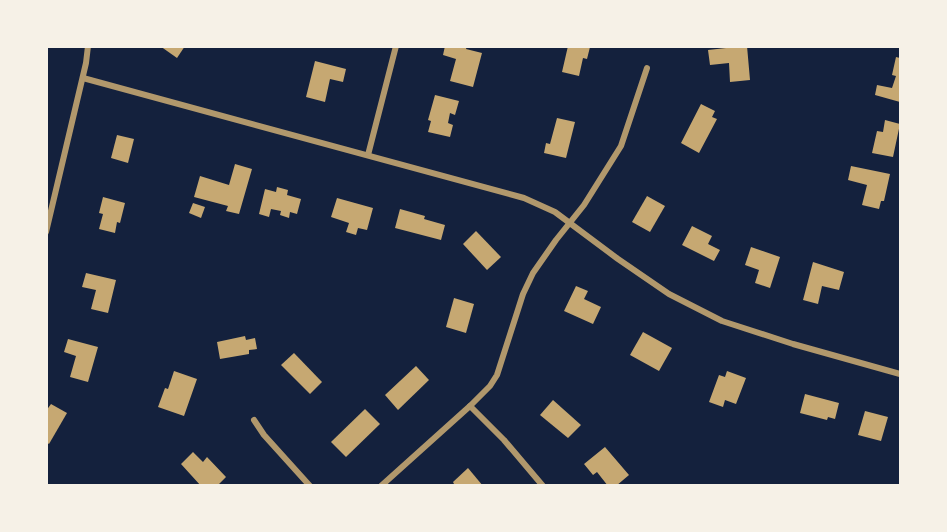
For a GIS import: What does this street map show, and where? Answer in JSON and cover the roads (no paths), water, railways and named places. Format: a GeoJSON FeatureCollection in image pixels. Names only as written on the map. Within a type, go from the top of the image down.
{"type":"FeatureCollection","features":[{"type":"Feature","properties":{"kind":"street"},"geometry":{"type":"LineString","coordinates":[[46,232],[83,78],[88,46]]}},
{"type":"Feature","properties":{"kind":"street"},"geometry":{"type":"LineString","coordinates":[[368,155],[396,46]]}},
{"type":"Feature","properties":{"kind":"street"},"geometry":{"type":"LineString","coordinates":[[381,486],[490,386],[497,375],[523,294],[533,273],[606,172],[621,146],[647,68]]}},
{"type":"Feature","properties":{"kind":"street"},"geometry":{"type":"LineString","coordinates":[[83,78],[524,198],[555,212],[662,289],[722,321],[900,374]]}},
{"type":"Feature","properties":{"kind":"street"},"geometry":{"type":"LineString","coordinates":[[470,405],[504,440],[543,486]]}},
{"type":"Feature","properties":{"kind":"street"},"geometry":{"type":"LineString","coordinates":[[254,420],[264,435],[310,486]]}}]}
